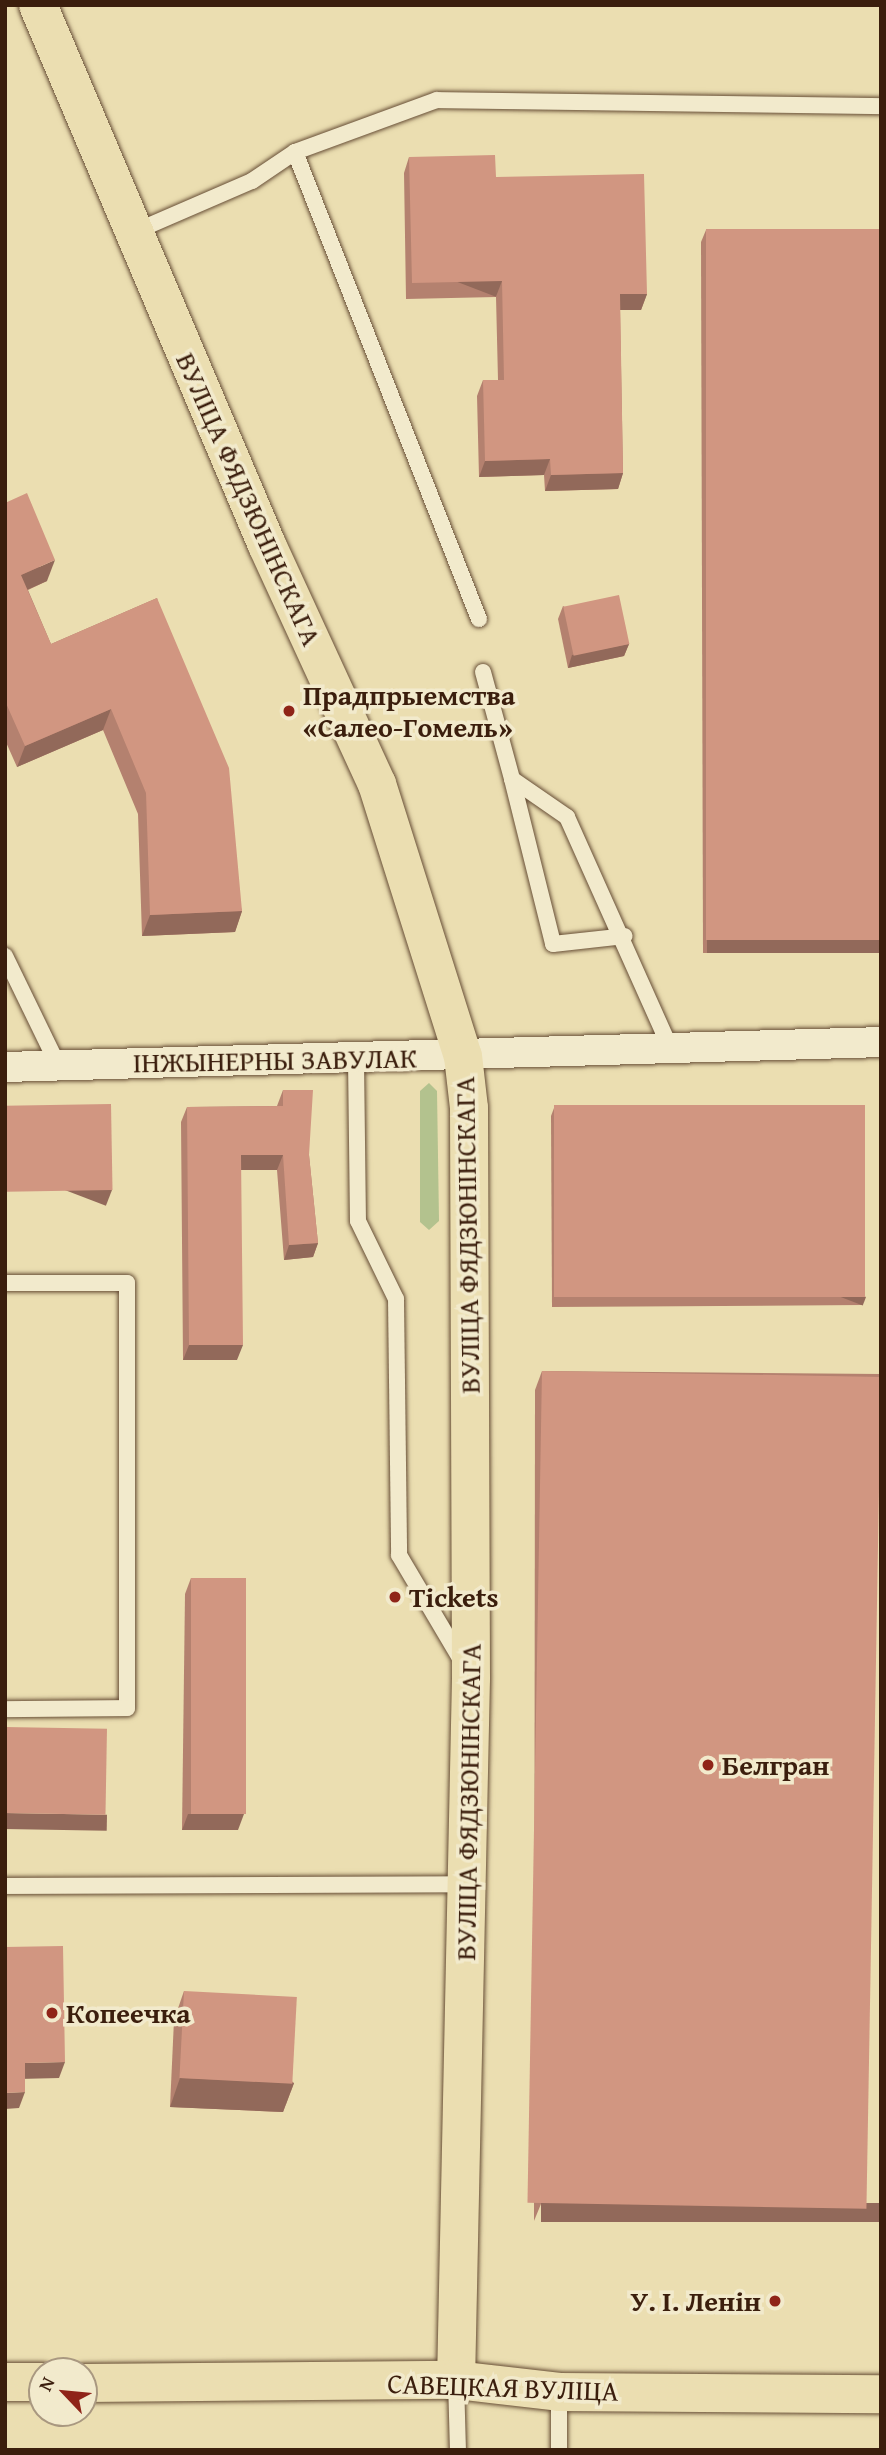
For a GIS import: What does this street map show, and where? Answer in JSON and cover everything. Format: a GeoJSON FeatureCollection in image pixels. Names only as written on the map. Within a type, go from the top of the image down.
{"type":"FeatureCollection","features":[{"type":"Feature","properties":{"kind":"main road","name":"ВУЛІЦА ФЯДЗЮНІНСКАГА"},"geometry":{"type":"LineString","coordinates":[[38,5],[267,545],[377,784],[463,1056],[469,1122],[471,1678],[456,2380]]}},
{"type":"Feature","properties":{"kind":"main road","name":"САВЕЦКАЯ ВУЛІЦА"},"geometry":{"type":"LineString","coordinates":[[98,2382],[456,2380],[559,2392],[881,2394]]}},
{"type":"Feature","properties":{"kind":"main road"},"geometry":{"type":"LineString","coordinates":[[5,2382],[28,2382]]}},
{"type":"Feature","properties":{"kind":"street","name":"ІНЖЫНЕРНЫ ЗАВУЛАК"},"geometry":{"type":"LineString","coordinates":[[5,1067],[881,1042]]}},
{"type":"Feature","properties":{"kind":"lane"},"geometry":{"type":"LineString","coordinates":[[134,232],[252,181],[295,152],[438,100],[881,106]]}},
{"type":"Feature","properties":{"kind":"lane"},"geometry":{"type":"LineString","coordinates":[[295,152],[479,619]]}},
{"type":"Feature","properties":{"kind":"lane"},"geometry":{"type":"LineString","coordinates":[[483,672],[553,944],[625,936]]}},
{"type":"Feature","properties":{"kind":"lane"},"geometry":{"type":"LineString","coordinates":[[512,779],[567,817],[625,936],[670,1047]]}},
{"type":"Feature","properties":{"kind":"lane"},"geometry":{"type":"LineString","coordinates":[[5,956],[58,1065]]}},
{"type":"Feature","properties":{"kind":"lane"},"geometry":{"type":"LineString","coordinates":[[356,1059],[358,1221],[396,1299],[399,1555],[471,1678]]}},
{"type":"Feature","properties":{"kind":"lane"},"geometry":{"type":"LineString","coordinates":[[5,1283],[127,1283],[127,1695],[127,1708],[5,1709]]}},
{"type":"Feature","properties":{"kind":"lane"},"geometry":{"type":"LineString","coordinates":[[5,1886],[466,1884]]}},
{"type":"Feature","properties":{"kind":"lane"},"geometry":{"type":"LineString","coordinates":[[456,2380],[458,2450]]}},
{"type":"Feature","properties":{"kind":"lane"},"geometry":{"type":"LineString","coordinates":[[559,2392],[559,2450]]}},
{"type":"Feature","properties":{"kind":"green space"},"geometry":{"type":"Polygon","coordinates":[[[429,1083],[437,1091],[439,1221],[429,1230],[420,1222],[420,1091],[429,1083]]]}},
{"type":"Feature","properties":{"kind":"building"},"geometry":{"type":"Polygon","coordinates":[[[495,155],[496,177],[644,174],[647,294],[620,294],[623,473],[551,475],[550,459],[485,461],[483,380],[504,380],[502,281],[412,283],[409,157],[495,155]]]}},
{"type":"Feature","properties":{"kind":"building"},"geometry":{"type":"Polygon","coordinates":[[[706,229],[881,229],[881,940],[706,940],[706,229]]]}},
{"type":"Feature","properties":{"kind":"building"},"geometry":{"type":"Polygon","coordinates":[[[27,493],[55,560],[21,575],[51,644],[157,598],[229,768],[242,911],[150,915],[146,793],[111,709],[25,746],[5,701],[5,503],[27,493]]]}},
{"type":"Feature","properties":{"kind":"building"},"geometry":{"type":"Polygon","coordinates":[[[619,595],[629,644],[574,656],[563,607],[619,595]]]}},
{"type":"Feature","properties":{"kind":"building"},"geometry":{"type":"Polygon","coordinates":[[[283,1090],[313,1090],[309,1155],[318,1243],[289,1245],[283,1155],[241,1155],[243,1345],[189,1345],[187,1107],[283,1106],[283,1090]]]}},
{"type":"Feature","properties":{"kind":"building"},"geometry":{"type":"Polygon","coordinates":[[[111,1104],[113,1190],[7,1192],[5,1106],[111,1104]]]}},
{"type":"Feature","properties":{"kind":"building"},"geometry":{"type":"Polygon","coordinates":[[[554,1105],[865,1105],[865,1297],[554,1297],[554,1105]]]}},
{"type":"Feature","properties":{"kind":"building","name":"Белгран"},"geometry":{"type":"Polygon","coordinates":[[[542,1371],[881,1377],[866,2209],[527,2203],[542,1371]]]}},
{"type":"Feature","properties":{"kind":"building"},"geometry":{"type":"Polygon","coordinates":[[[191,1578],[246,1578],[246,1814],[191,1814],[191,1578]]]}},
{"type":"Feature","properties":{"kind":"building"},"geometry":{"type":"Polygon","coordinates":[[[5,1727],[107,1729],[105,1815],[5,1813],[5,1727]]]}},
{"type":"Feature","properties":{"kind":"building"},"geometry":{"type":"Polygon","coordinates":[[[63,1946],[65,2062],[25,2063],[25,2092],[5,2093],[5,1947],[63,1946]]]}},
{"type":"Feature","properties":{"kind":"building"},"geometry":{"type":"Polygon","coordinates":[[[184,1991],[297,1997],[292,2084],[179,2078],[184,1991]]]}},
{"type":"Feature","properties":{"kind":"place","name":"Прадпрыемства «Салео-Гомель»"},"geometry":{"type":"Point","coordinates":[289,711]}},
{"type":"Feature","properties":{"kind":"place","name":"Tickets"},"geometry":{"type":"Point","coordinates":[395,1597]}},
{"type":"Feature","properties":{"kind":"place","name":"Белгран"},"geometry":{"type":"Point","coordinates":[708,1765]}},
{"type":"Feature","properties":{"kind":"place","name":"Копеечка"},"geometry":{"type":"Point","coordinates":[52,2013]}},
{"type":"Feature","properties":{"kind":"place","name":"У. І. Ленін"},"geometry":{"type":"Point","coordinates":[775,2301]}}]}
